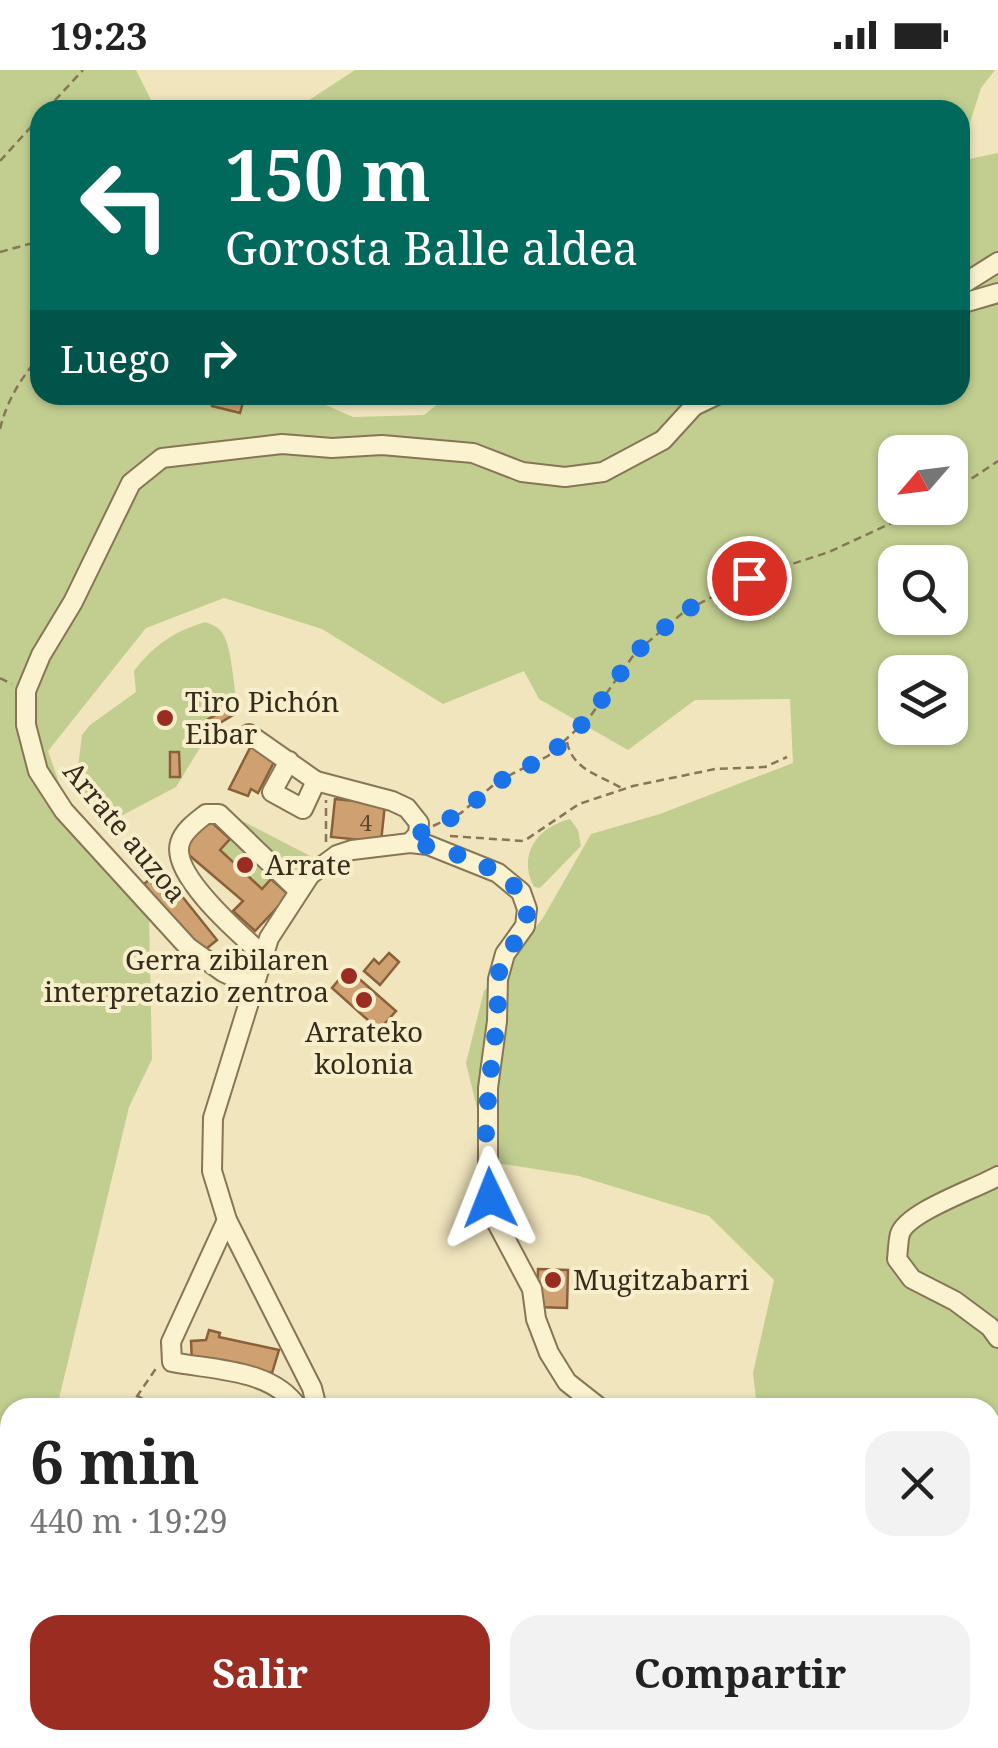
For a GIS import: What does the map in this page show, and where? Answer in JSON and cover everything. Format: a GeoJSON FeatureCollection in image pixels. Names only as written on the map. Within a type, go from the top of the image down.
{"type":"FeatureCollection","features":[{"type":"Feature","properties":{"kind":"street"},"geometry":{"type":"LineString","coordinates":[[970,280],[998,262]]}},
{"type":"Feature","properties":{"kind":"street"},"geometry":{"type":"LineString","coordinates":[[970,301],[998,294]]}},
{"type":"Feature","properties":{"kind":"street","name":"Arrate auzoa"},"geometry":{"type":"LineString","coordinates":[[253,986],[223,972],[188,947],[64,810],[38,771],[26,726],[26,691],[40,655],[73,602],[131,483],[162,458],[282,444],[332,448],[382,445],[473,452],[522,472],[565,477],[602,472],[663,440],[696,405]]}},
{"type":"Feature","properties":{"kind":"street"},"geometry":{"type":"LineString","coordinates":[[249,734],[321,784],[408,808],[428,845],[498,873],[521,892],[527,909],[526,926],[506,954],[498,979],[488,1088],[488,1188],[498,1223],[532,1289],[536,1319],[549,1354],[567,1382],[587,1398]]}},
{"type":"Feature","properties":{"kind":"street"},"geometry":{"type":"LineString","coordinates":[[289,761],[272,792],[304,808],[321,784]]}},
{"type":"Feature","properties":{"kind":"street"},"geometry":{"type":"LineString","coordinates":[[266,946],[226,922],[192,882],[180,860],[178,845],[206,814],[219,814],[298,891]]}},
{"type":"Feature","properties":{"kind":"street"},"geometry":{"type":"LineString","coordinates":[[314,1398],[305,1372],[227,1220],[212,1171],[213,1118],[266,946],[298,891],[310,875],[352,850],[422,837]]}},
{"type":"Feature","properties":{"kind":"street"},"geometry":{"type":"LineString","coordinates":[[998,1176],[912,1216],[900,1231],[897,1259],[912,1279],[955,1301],[990,1327],[998,1338]]}},
{"type":"Feature","properties":{"kind":"street"},"geometry":{"type":"LineString","coordinates":[[227,1220],[171,1342],[172,1362],[256,1377],[290,1398]]}},
{"type":"Feature","properties":{"kind":"path"},"geometry":{"type":"LineString","coordinates":[[55,100],[83,70]]}},
{"type":"Feature","properties":{"kind":"path"},"geometry":{"type":"LineString","coordinates":[[0,161],[30,128]]}},
{"type":"Feature","properties":{"kind":"path"},"geometry":{"type":"LineString","coordinates":[[0,252],[30,244]]}},
{"type":"Feature","properties":{"kind":"path"},"geometry":{"type":"LineString","coordinates":[[0,428],[4,409],[30,367]]}},
{"type":"Feature","properties":{"kind":"path"},"geometry":{"type":"LineString","coordinates":[[968,481],[998,461]]}},
{"type":"Feature","properties":{"kind":"path"},"geometry":{"type":"LineString","coordinates":[[422,837],[461,813],[498,782],[548,756],[589,718],[635,653],[684,611],[749,578],[828,552],[887,525]]}},
{"type":"Feature","properties":{"kind":"path"},"geometry":{"type":"LineString","coordinates":[[566,740],[569,751],[587,771],[624,789]]}},
{"type":"Feature","properties":{"kind":"path"},"geometry":{"type":"LineString","coordinates":[[422,837],[524,842],[579,804],[624,789],[716,769],[764,767],[786,757]]}},
{"type":"Feature","properties":{"kind":"path"},"geometry":{"type":"LineString","coordinates":[[321,784],[325,864]]}},
{"type":"Feature","properties":{"kind":"path"},"geometry":{"type":"LineString","coordinates":[[134,1398],[158,1366],[172,1362]]}},
{"type":"Feature","properties":{"kind":"path"},"geometry":{"type":"LineString","coordinates":[[136,1395],[141,1398]]}},
{"type":"Feature","properties":{"kind":"green space"},"geometry":{"type":"Polygon","coordinates":[[[0,70],[136,70],[151,100],[30,100],[30,405],[326,405],[353,417],[424,415],[436,405],[970,405],[970,159],[998,153],[998,1398],[756,1398],[753,1373],[774,1280],[709,1216],[579,1176],[490,1162],[466,1063],[484,991],[543,918],[591,834],[660,814],[793,763],[790,699],[695,700],[628,750],[539,699],[524,671],[443,704],[322,629],[224,598],[146,628],[48,751],[62,791],[149,917],[152,1059],[129,1107],[59,1398],[0,1398],[0,70]]]}},
{"type":"Feature","properties":{"kind":"green space"},"geometry":{"type":"Polygon","coordinates":[[[355,70],[995,70],[981,88],[970,123],[970,100],[309,100],[355,70]]]}},
{"type":"Feature","properties":{"kind":"green space","name":"Tiro Pichón Eibar"},"geometry":{"type":"Polygon","coordinates":[[[205,622],[224,636],[239,712],[212,728],[176,787],[119,817],[100,813],[86,801],[78,767],[82,735],[136,692],[134,671],[149,654],[165,640],[205,622]]]}},
{"type":"Feature","properties":{"kind":"green space","name":"Arrate"},"geometry":{"type":"Polygon","coordinates":[[[225,812],[312,857],[299,877],[223,815],[225,812]]]}},
{"type":"Feature","properties":{"kind":"green space"},"geometry":{"type":"Polygon","coordinates":[[[570,819],[578,830],[581,846],[540,888],[534,887],[528,864],[533,844],[548,829],[570,819]]]}},
{"type":"Feature","properties":{"kind":"green space","name":"Arrate"},"geometry":{"type":"Polygon","coordinates":[[[230,839],[271,879],[262,889],[220,850],[230,839]]]}},
{"type":"Feature","properties":{"kind":"building"},"geometry":{"type":"Polygon","coordinates":[[[212,405],[242,405],[240,413],[212,405]]]}},
{"type":"Feature","properties":{"kind":"building"},"geometry":{"type":"Polygon","coordinates":[[[234,705],[238,712],[208,730],[203,722],[234,705]]]}},
{"type":"Feature","properties":{"kind":"building"},"geometry":{"type":"Polygon","coordinates":[[[252,744],[272,755],[269,760],[274,762],[258,793],[251,789],[248,796],[229,789],[252,744]]]}},
{"type":"Feature","properties":{"kind":"building"},"geometry":{"type":"Polygon","coordinates":[[[170,752],[179,752],[180,777],[170,777],[170,752]]]}},
{"type":"Feature","properties":{"kind":"building"},"geometry":{"type":"Polygon","coordinates":[[[335,799],[385,804],[381,842],[331,837],[335,799]]]}},
{"type":"Feature","properties":{"kind":"building"},"geometry":{"type":"Polygon","coordinates":[[[208,819],[230,839],[220,850],[262,889],[271,879],[289,895],[255,931],[233,911],[243,901],[189,855],[187,842],[208,819]]]}},
{"type":"Feature","properties":{"kind":"building"},"geometry":{"type":"Polygon","coordinates":[[[161,870],[217,940],[200,954],[144,884],[161,870]]]}},
{"type":"Feature","properties":{"kind":"building"},"geometry":{"type":"Polygon","coordinates":[[[389,953],[399,962],[380,985],[364,971],[374,959],[379,964],[389,953]]]}},
{"type":"Feature","properties":{"kind":"building","name":"Arrateko kolonia"},"geometry":{"type":"Polygon","coordinates":[[[348,969],[396,1011],[379,1030],[332,988],[348,969]]]}},
{"type":"Feature","properties":{"kind":"building","name":"Mugitzabarri"},"geometry":{"type":"Polygon","coordinates":[[[538,1269],[568,1270],[567,1308],[537,1307],[538,1269]]]}},
{"type":"Feature","properties":{"kind":"building"},"geometry":{"type":"Polygon","coordinates":[[[209,1330],[220,1333],[219,1337],[279,1350],[272,1373],[214,1359],[192,1363],[191,1341],[206,1340],[209,1330]]]}},
{"type":"Feature","properties":{"kind":"place","name":"Tiro Pichón Eibar"},"geometry":{"type":"Point","coordinates":[165,718]}},
{"type":"Feature","properties":{"kind":"place","name":"Arrate"},"geometry":{"type":"Point","coordinates":[245,865]}},
{"type":"Feature","properties":{"kind":"place","name":"Gerra zibilaren interpretazio zentroa"},"geometry":{"type":"Point","coordinates":[349,976]}},
{"type":"Feature","properties":{"kind":"place","name":"Arrateko kolonia"},"geometry":{"type":"Point","coordinates":[364,1000]}},
{"type":"Feature","properties":{"kind":"place","name":"Mugitzabarri"},"geometry":{"type":"Point","coordinates":[553,1280]}},
{"type":"Feature","properties":{"kind":"route"},"geometry":{"type":"LineString","coordinates":[[490,1198],[488,1088],[498,979],[506,954],[526,926],[527,909],[521,892],[498,873],[428,845],[410,843],[418,834],[461,813],[498,782],[548,756],[589,718],[635,653],[684,611],[749,578]]}}]}
